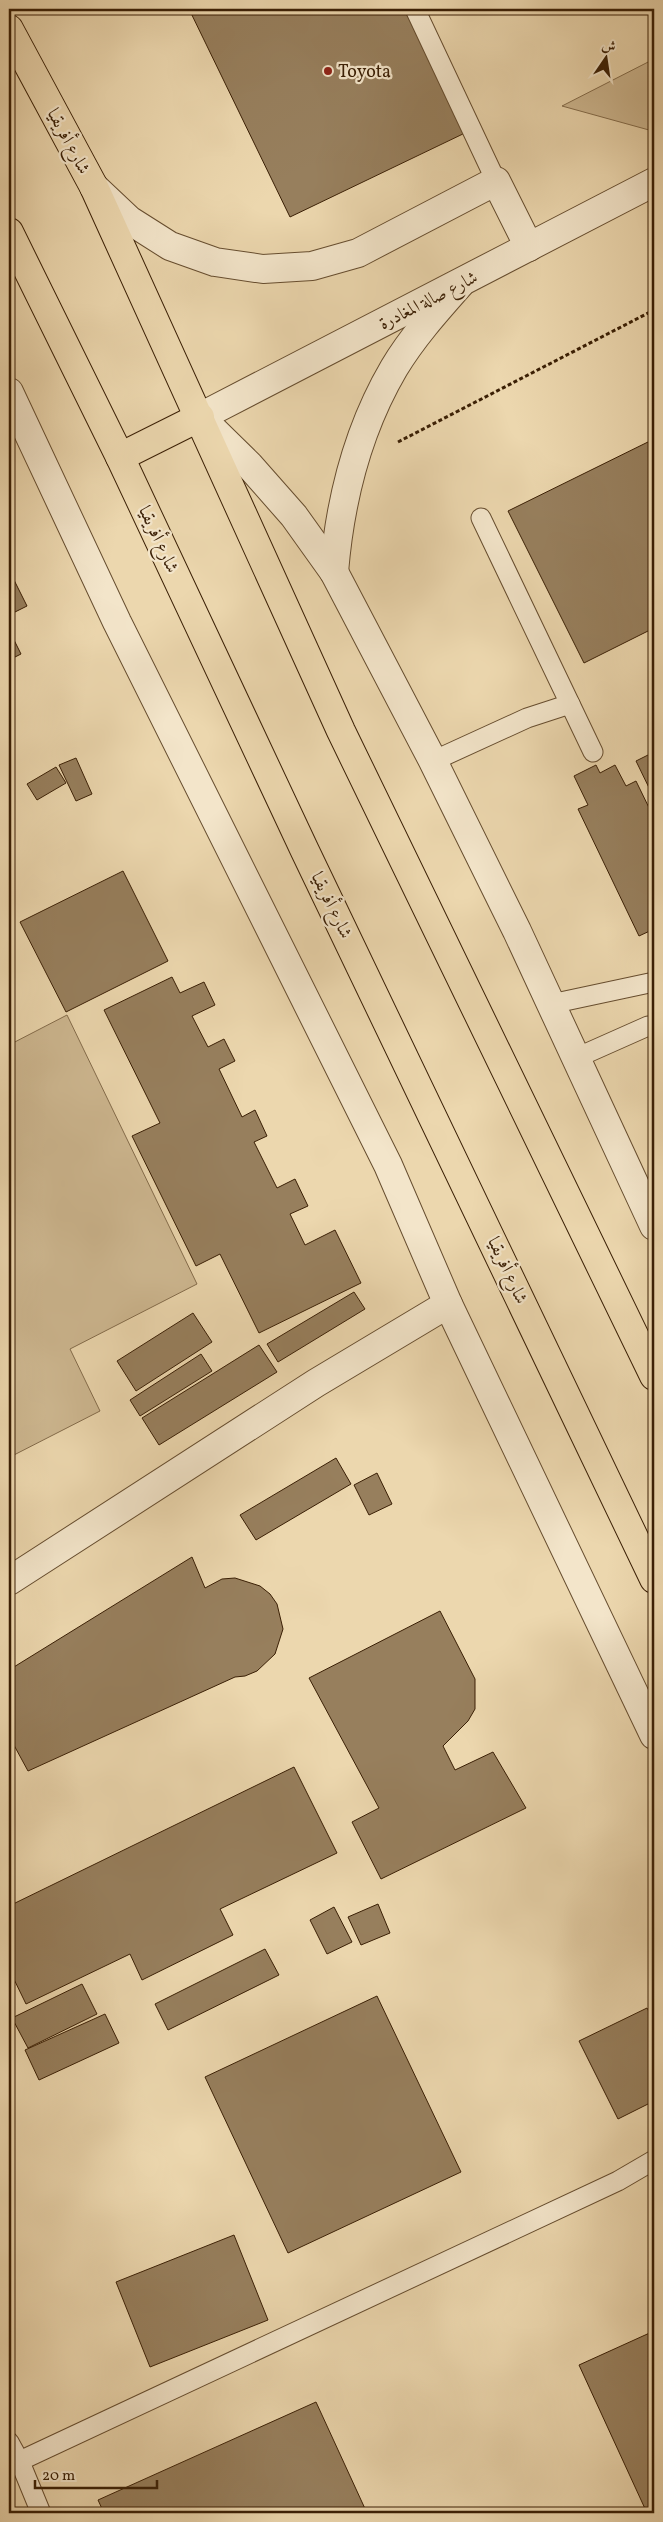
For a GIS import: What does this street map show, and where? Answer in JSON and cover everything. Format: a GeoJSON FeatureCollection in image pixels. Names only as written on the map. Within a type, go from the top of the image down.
{"type":"FeatureCollection","features":[{"type":"Feature","properties":{"kind":"highway","name":"شارع أفريقيا"},"geometry":{"type":"LineString","coordinates":[[9,29],[94,187],[341,731],[654,1376]]}},
{"type":"Feature","properties":{"kind":"highway","name":"شارع أفريقيا"},"geometry":{"type":"LineString","coordinates":[[9,232],[120,457],[654,1579]]}},
{"type":"Feature","properties":{"kind":"highway"},"geometry":{"type":"LineString","coordinates":[[120,457],[200,417]]}},
{"type":"Feature","properties":{"kind":"street"},"geometry":{"type":"LineString","coordinates":[[94,187],[129,220],[170,246],[215,262],[263,269],[312,266],[358,253],[496,181],[529,247]]}},
{"type":"Feature","properties":{"kind":"street","name":"شارع صالة المغادرة"},"geometry":{"type":"LineString","coordinates":[[200,417],[654,182]]}},
{"type":"Feature","properties":{"kind":"street"},"geometry":{"type":"LineString","coordinates":[[334,572],[341,510],[351,467],[369,416],[394,368],[424,325],[460,284]]}},
{"type":"Feature","properties":{"kind":"street"},"geometry":{"type":"LineString","coordinates":[[9,392],[16,426],[122,631],[388,1165],[448,1304],[654,1735]]}},
{"type":"Feature","properties":{"kind":"street","name":"شارع أفريقيا"},"geometry":{"type":"LineString","coordinates":[[200,417],[249,465],[294,516],[334,572],[433,760],[551,1004],[654,1226]]}},
{"type":"Feature","properties":{"kind":"street"},"geometry":{"type":"LineString","coordinates":[[9,1581],[316,1383],[448,1304]]}},
{"type":"Feature","properties":{"kind":"lane"},"geometry":{"type":"LineString","coordinates":[[415,9],[496,181]]}},
{"type":"Feature","properties":{"kind":"lane"},"geometry":{"type":"LineString","coordinates":[[481,518],[593,752]]}},
{"type":"Feature","properties":{"kind":"lane"},"geometry":{"type":"LineString","coordinates":[[433,760],[527,718],[570,704]]}},
{"type":"Feature","properties":{"kind":"lane"},"geometry":{"type":"LineString","coordinates":[[551,1004],[654,982]]}},
{"type":"Feature","properties":{"kind":"lane"},"geometry":{"type":"LineString","coordinates":[[576,1058],[648,1026]]}},
{"type":"Feature","properties":{"kind":"lane"},"geometry":{"type":"LineString","coordinates":[[14,2464],[609,2185],[654,2160]]}},
{"type":"Feature","properties":{"kind":"lane"},"geometry":{"type":"LineString","coordinates":[[9,2442],[14,2464],[41,2513]]}},
{"type":"Feature","properties":{"kind":"path"},"geometry":{"type":"LineString","coordinates":[[351,467],[654,310]]}},
{"type":"Feature","properties":{"kind":"shaded area"},"geometry":{"type":"Polygon","coordinates":[[[654,59],[654,127],[649,130],[562,106],[654,59]]]}},
{"type":"Feature","properties":{"kind":"shaded area"},"geometry":{"type":"Polygon","coordinates":[[[67,1015],[197,1284],[70,1349],[100,1411],[10,1457],[9,1045],[67,1015]]]}},
{"type":"Feature","properties":{"kind":"building","name":"Toyota"},"geometry":{"type":"Polygon","coordinates":[[[189,9],[407,9],[467,132],[290,217],[189,9]]]}},
{"type":"Feature","properties":{"kind":"building"},"geometry":{"type":"Polygon","coordinates":[[[654,439],[654,628],[584,663],[508,511],[654,439]]]}},
{"type":"Feature","properties":{"kind":"building"},"geometry":{"type":"Polygon","coordinates":[[[9,573],[27,606],[9,615],[9,573]]]}},
{"type":"Feature","properties":{"kind":"building"},"geometry":{"type":"Polygon","coordinates":[[[9,630],[21,654],[9,660],[9,630]]]}},
{"type":"Feature","properties":{"kind":"building"},"geometry":{"type":"Polygon","coordinates":[[[654,752],[654,798],[636,761],[654,752]]]}},
{"type":"Feature","properties":{"kind":"building"},"geometry":{"type":"Polygon","coordinates":[[[76,758],[92,794],[76,801],[59,765],[76,758]]]}},
{"type":"Feature","properties":{"kind":"building"},"geometry":{"type":"Polygon","coordinates":[[[596,765],[600,773],[615,765],[626,786],[636,781],[654,818],[654,929],[639,936],[578,809],[588,805],[574,776],[596,765]]]}},
{"type":"Feature","properties":{"kind":"building"},"geometry":{"type":"Polygon","coordinates":[[[56,767],[66,783],[37,800],[27,784],[56,767]]]}},
{"type":"Feature","properties":{"kind":"building"},"geometry":{"type":"Polygon","coordinates":[[[123,871],[168,961],[66,1012],[20,922],[123,871]]]}},
{"type":"Feature","properties":{"kind":"building"},"geometry":{"type":"Polygon","coordinates":[[[172,977],[180,993],[204,982],[215,1005],[192,1016],[208,1047],[224,1039],[235,1061],[219,1069],[242,1117],[255,1110],[267,1136],[254,1142],[277,1188],[295,1179],[308,1206],[290,1214],[305,1245],[335,1230],[361,1283],[259,1333],[220,1254],[196,1266],[132,1136],[160,1123],[104,1010],[172,977]]]}},
{"type":"Feature","properties":{"kind":"building"},"geometry":{"type":"Polygon","coordinates":[[[354,1292],[365,1309],[278,1362],[267,1344],[354,1292]]]}},
{"type":"Feature","properties":{"kind":"building"},"geometry":{"type":"Polygon","coordinates":[[[193,1313],[212,1342],[136,1391],[117,1361],[193,1313]]]}},
{"type":"Feature","properties":{"kind":"building"},"geometry":{"type":"Polygon","coordinates":[[[259,1345],[277,1372],[159,1445],[142,1418],[259,1345]]]}},
{"type":"Feature","properties":{"kind":"building"},"geometry":{"type":"Polygon","coordinates":[[[201,1354],[212,1371],[140,1416],[130,1400],[201,1354]]]}},
{"type":"Feature","properties":{"kind":"building"},"geometry":{"type":"Polygon","coordinates":[[[336,1458],[351,1484],[256,1540],[240,1515],[336,1458]]]}},
{"type":"Feature","properties":{"kind":"building"},"geometry":{"type":"Polygon","coordinates":[[[377,1473],[392,1504],[369,1515],[354,1485],[377,1473]]]}},
{"type":"Feature","properties":{"kind":"building"},"geometry":{"type":"Polygon","coordinates":[[[192,1557],[205,1588],[222,1579],[235,1578],[260,1586],[270,1594],[277,1604],[283,1629],[275,1654],[257,1671],[245,1676],[235,1677],[28,1771],[9,1736],[9,1670],[192,1557]]]}},
{"type":"Feature","properties":{"kind":"building"},"geometry":{"type":"Polygon","coordinates":[[[440,1611],[475,1679],[475,1709],[468,1721],[443,1746],[455,1770],[493,1752],[526,1808],[381,1879],[352,1822],[379,1808],[309,1678],[440,1611]]]}},
{"type":"Feature","properties":{"kind":"building"},"geometry":{"type":"Polygon","coordinates":[[[294,1767],[337,1853],[220,1909],[233,1935],[142,1980],[130,1954],[26,2004],[9,1969],[9,1906],[294,1767]]]}},
{"type":"Feature","properties":{"kind":"building"},"geometry":{"type":"Polygon","coordinates":[[[378,1904],[390,1933],[361,1945],[348,1917],[378,1904]]]}},
{"type":"Feature","properties":{"kind":"building"},"geometry":{"type":"Polygon","coordinates":[[[334,1907],[352,1942],[327,1954],[310,1920],[334,1907]]]}},
{"type":"Feature","properties":{"kind":"building"},"geometry":{"type":"Polygon","coordinates":[[[265,1949],[279,1975],[168,2030],[155,2004],[265,1949]]]}},
{"type":"Feature","properties":{"kind":"building"},"geometry":{"type":"Polygon","coordinates":[[[82,1984],[97,2014],[28,2048],[12,2018],[82,1984]]]}},
{"type":"Feature","properties":{"kind":"building"},"geometry":{"type":"Polygon","coordinates":[[[377,1996],[461,2172],[288,2253],[205,2077],[377,1996]]]}},
{"type":"Feature","properties":{"kind":"building"},"geometry":{"type":"Polygon","coordinates":[[[647,2008],[654,2021],[654,2101],[618,2119],[579,2041],[647,2008]]]}},
{"type":"Feature","properties":{"kind":"building"},"geometry":{"type":"Polygon","coordinates":[[[105,2014],[119,2043],[39,2080],[25,2050],[105,2014]]]}},
{"type":"Feature","properties":{"kind":"building"},"geometry":{"type":"Polygon","coordinates":[[[234,2235],[268,2320],[150,2367],[116,2282],[234,2235]]]}},
{"type":"Feature","properties":{"kind":"building"},"geometry":{"type":"Polygon","coordinates":[[[654,2331],[654,2513],[647,2513],[579,2365],[654,2331]]]}},
{"type":"Feature","properties":{"kind":"building"},"geometry":{"type":"Polygon","coordinates":[[[316,2402],[367,2513],[104,2513],[98,2500],[316,2402]]]}},
{"type":"Feature","properties":{"kind":"place","name":"Toyota"},"geometry":{"type":"Point","coordinates":[328,71]}}]}
